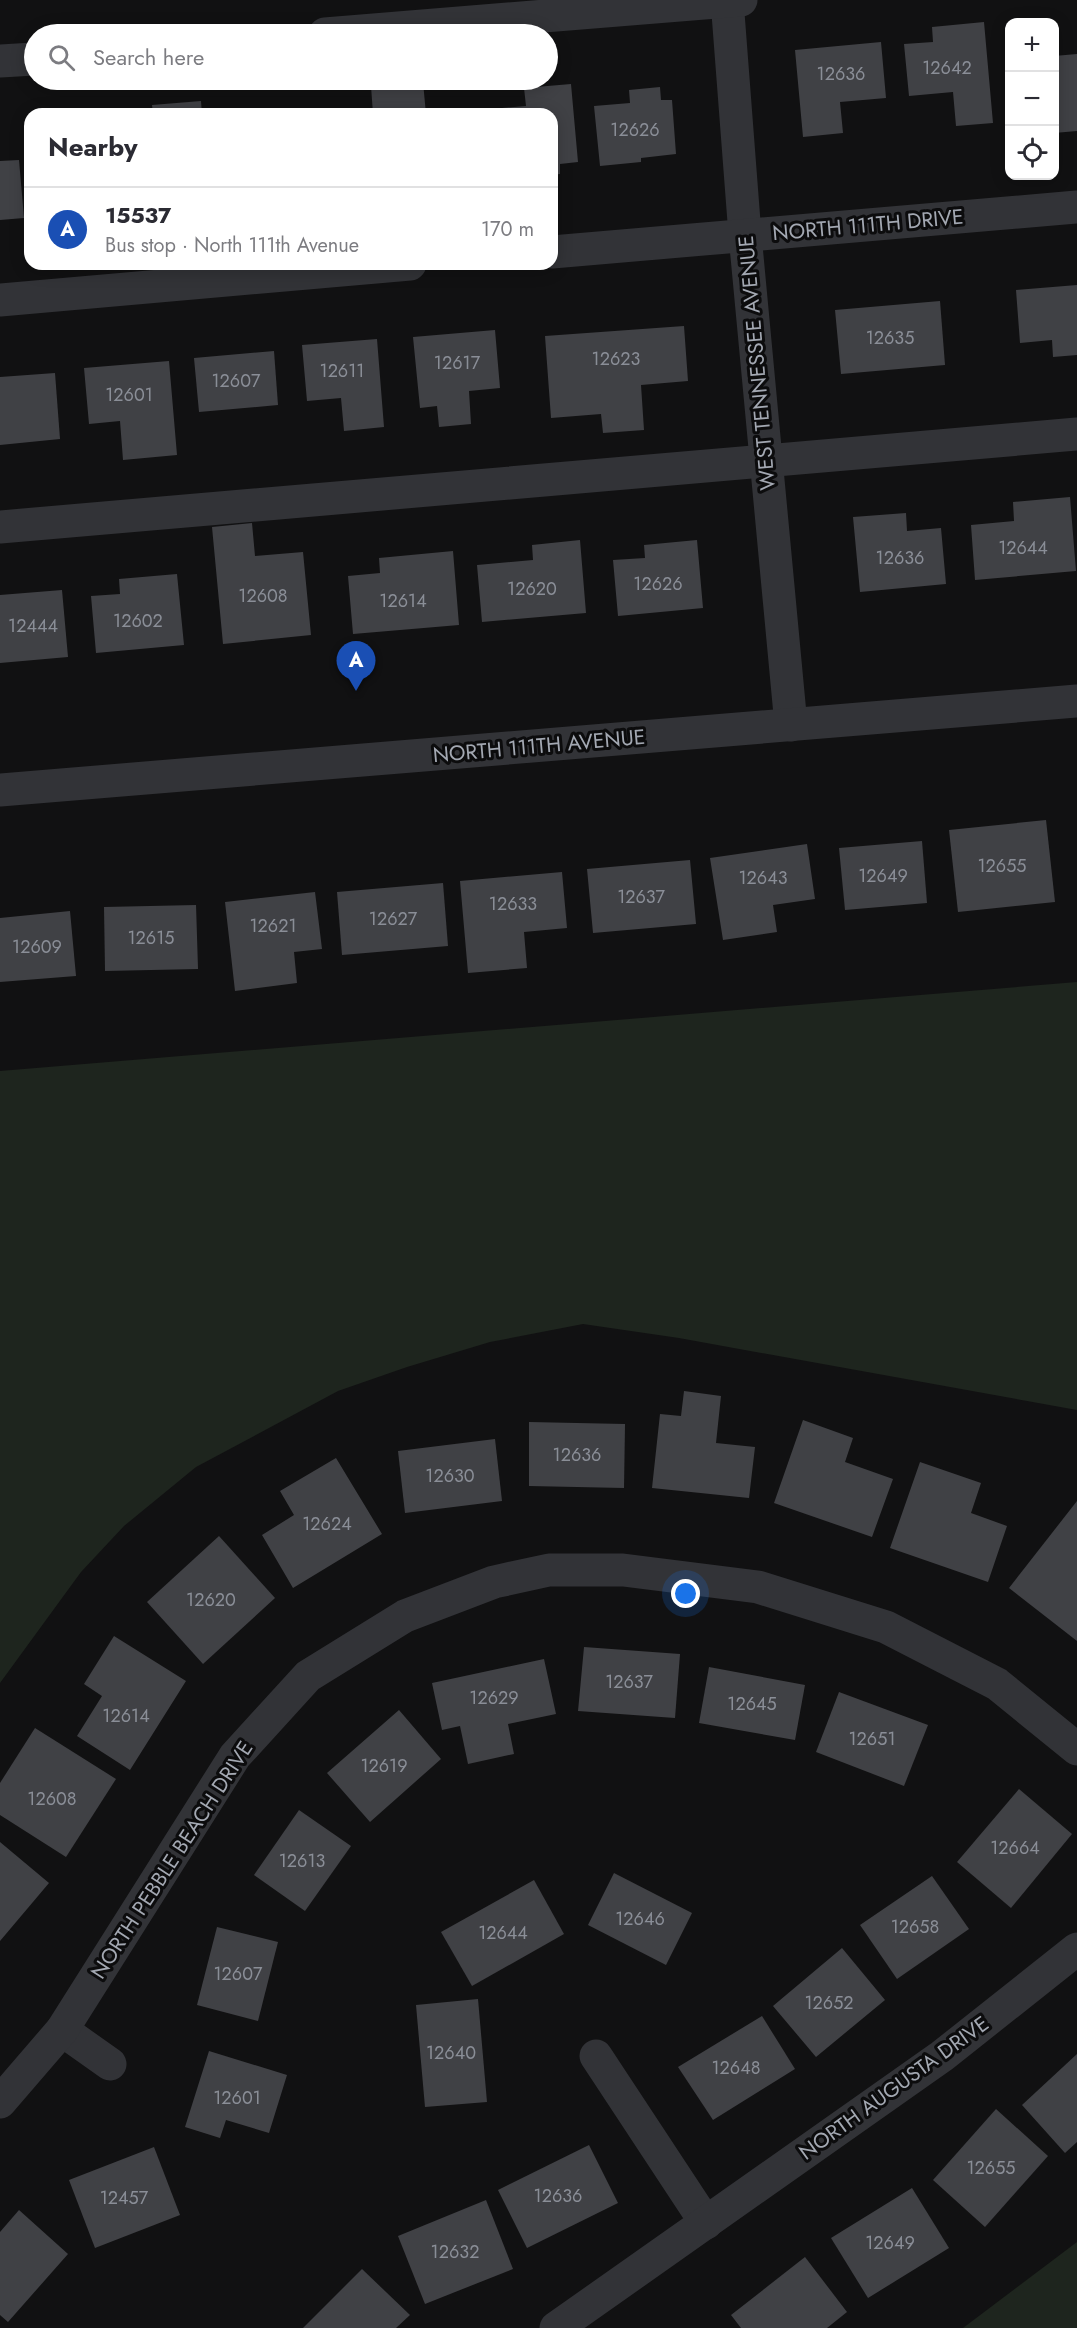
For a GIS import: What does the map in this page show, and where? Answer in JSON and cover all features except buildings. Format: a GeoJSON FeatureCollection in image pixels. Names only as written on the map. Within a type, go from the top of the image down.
{"type":"FeatureCollection","features":[{"type":"Feature","properties":{"kind":"street"},"geometry":{"type":"LineString","coordinates":[[445,24],[732,0]]}},
{"type":"Feature","properties":{"kind":"street","name":"WEST TENNESSEE AVENUE"},"geometry":{"type":"LineString","coordinates":[[732,0],[746,235],[791,725]]}},
{"type":"Feature","properties":{"kind":"street"},"geometry":{"type":"LineString","coordinates":[[0,61],[24,59]]}},
{"type":"Feature","properties":{"kind":"street","name":"NORTH 111TH DRIVE"},"geometry":{"type":"LineString","coordinates":[[558,251],[1077,207]]}},
{"type":"Feature","properties":{"kind":"street"},"geometry":{"type":"LineString","coordinates":[[0,300],[342,270]]}},
{"type":"Feature","properties":{"kind":"street"},"geometry":{"type":"LineString","coordinates":[[0,527],[1077,434]]}},
{"type":"Feature","properties":{"kind":"street","name":"NORTH 111TH AVENUE"},"geometry":{"type":"LineString","coordinates":[[0,790],[1077,701]]}},
{"type":"Feature","properties":{"kind":"street","name":"NORTH PEBBLE BEACH DRIVE"},"geometry":{"type":"LineString","coordinates":[[0,2102],[62,2030],[235,1756],[308,1676],[405,1616],[494,1582],[549,1570],[623,1570],[758,1587],[886,1627],[997,1684],[1077,1749]]}},
{"type":"Feature","properties":{"kind":"street","name":"NORTH AUGUSTA DRIVE"},"geometry":{"type":"LineString","coordinates":[[556,2328],[942,2056],[1077,1949]]}},
{"type":"Feature","properties":{"kind":"street"},"geometry":{"type":"LineString","coordinates":[[62,2030],[110,2064]]}},
{"type":"Feature","properties":{"kind":"street"},"geometry":{"type":"LineString","coordinates":[[596,2056],[706,2223]]}},
{"type":"Feature","properties":{"kind":"shaded area"},"geometry":{"type":"Polygon","coordinates":[[[1077,982],[1077,1410],[679,1338],[583,1324],[490,1342],[338,1391],[196,1467],[124,1526],[81,1572],[0,1683],[0,1071],[1077,982]]]}},
{"type":"Feature","properties":{"kind":"shaded area"},"geometry":{"type":"Polygon","coordinates":[[[1077,2242],[1077,2328],[963,2328],[1077,2242]]]}},
{"type":"Feature","properties":{"kind":"place","name":"15537"},"geometry":{"type":"Point","coordinates":[356,691]}}]}
